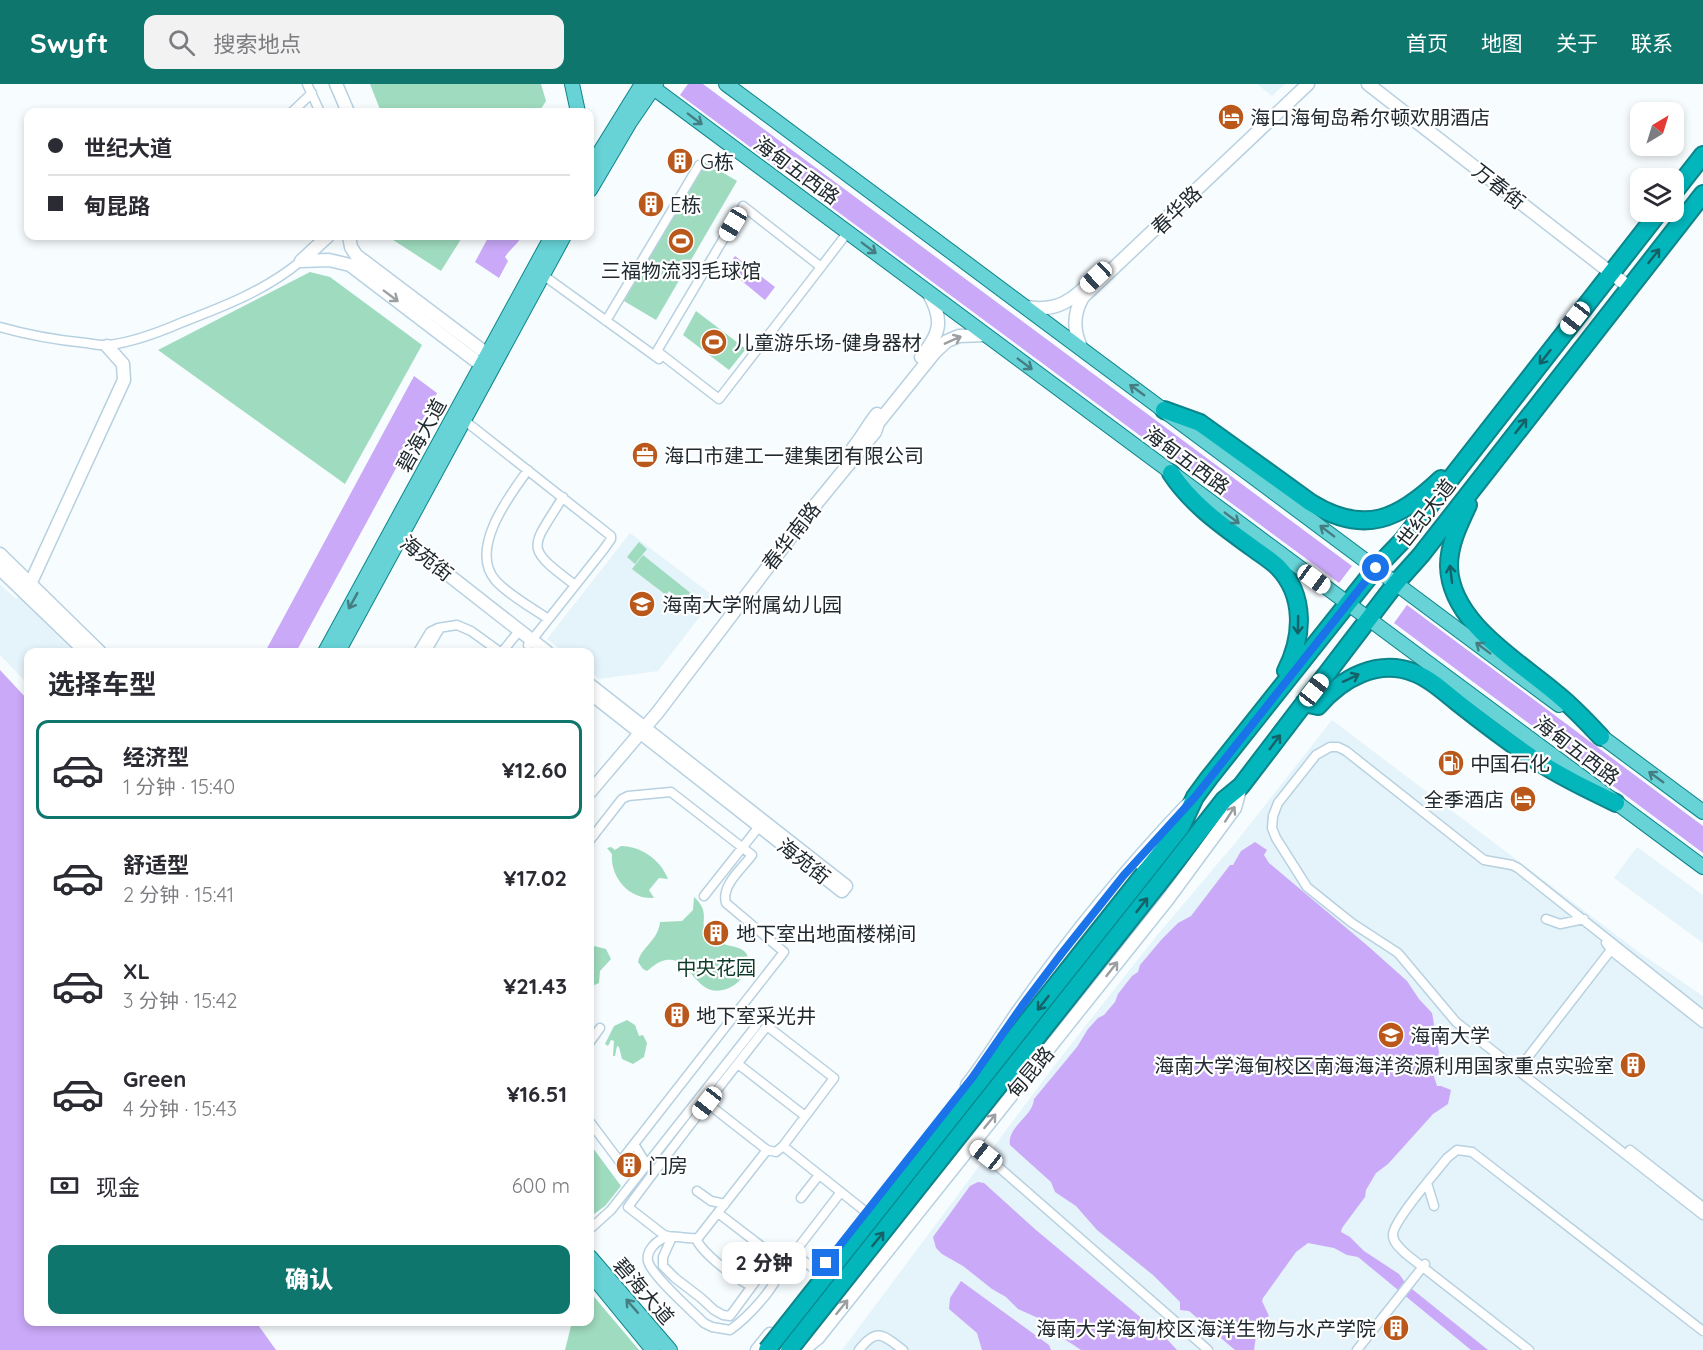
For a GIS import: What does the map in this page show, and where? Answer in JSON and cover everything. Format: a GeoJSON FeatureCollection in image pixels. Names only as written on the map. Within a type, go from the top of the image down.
{"type":"FeatureCollection","features":[{"type":"Feature","properties":{"kind":"highway"},"geometry":{"type":"LineString","coordinates":[[1684,179],[1703,155]]}},
{"type":"Feature","properties":{"kind":"highway","name":"世纪大道"},"geometry":{"type":"LineString","coordinates":[[1151,879],[1224,800],[1241,786],[1396,583],[1421,555],[1703,194]]}},
{"type":"Feature","properties":{"kind":"highway","name":"世纪大道"},"geometry":{"type":"LineString","coordinates":[[1151,879],[1195,797],[1376,568],[1402,541],[1651,222]]}},
{"type":"Feature","properties":{"kind":"highway"},"geometry":{"type":"LineString","coordinates":[[1164,410],[1200,423],[1311,504],[1333,515],[1352,520],[1375,520],[1400,511],[1420,498],[1455,464],[1471,453]]}},
{"type":"Feature","properties":{"kind":"highway"},"geometry":{"type":"LineString","coordinates":[[1485,472],[1483,484],[1471,499],[1463,515],[1450,552],[1451,582],[1458,600],[1469,618],[1487,636],[1558,694],[1601,737]]}},
{"type":"Feature","properties":{"kind":"highway"},"geometry":{"type":"LineString","coordinates":[[1172,473],[1192,499],[1210,516],[1278,567],[1291,586],[1296,599],[1299,623],[1296,648],[1286,670],[1286,681]]}},
{"type":"Feature","properties":{"kind":"highway"},"geometry":{"type":"LineString","coordinates":[[1304,703],[1318,706],[1335,687],[1365,672],[1384,669],[1416,673],[1441,689],[1531,757],[1575,783],[1616,803]]}},
{"type":"Feature","properties":{"kind":"highway"},"geometry":{"type":"LineString","coordinates":[[767,1350],[1151,879]]}},
{"type":"Feature","properties":{"kind":"highway"},"geometry":{"type":"LineString","coordinates":[[789,1350],[1151,879]]}},
{"type":"Feature","properties":{"kind":"main road"},"geometry":{"type":"LineString","coordinates":[[572,84],[577,108]]}},
{"type":"Feature","properties":{"kind":"main road","name":"海甸五西路"},"geometry":{"type":"LineString","coordinates":[[726,84],[1703,811]]}},
{"type":"Feature","properties":{"kind":"main road"},"geometry":{"type":"LineString","coordinates":[[594,162],[650,85]]}},
{"type":"Feature","properties":{"kind":"main road"},"geometry":{"type":"LineString","coordinates":[[594,183],[650,85]]}},
{"type":"Feature","properties":{"kind":"main road","name":"海甸五西路"},"geometry":{"type":"LineString","coordinates":[[650,85],[1703,867]]}},
{"type":"Feature","properties":{"kind":"main road","name":"碧海大道"},"geometry":{"type":"LineString","coordinates":[[340,648],[394,537],[489,363],[550,240]]}},
{"type":"Feature","properties":{"kind":"main road","name":"碧海大道"},"geometry":{"type":"LineString","coordinates":[[327,648],[464,420],[489,363],[543,276],[562,240]]}},
{"type":"Feature","properties":{"kind":"main road","name":"碧海大道"},"geometry":{"type":"LineString","coordinates":[[594,1262],[670,1350]]}},
{"type":"Feature","properties":{"kind":"main road","name":"碧海大道"},"geometry":{"type":"LineString","coordinates":[[594,1278],[653,1350]]}},
{"type":"Feature","properties":{"kind":"street"},"geometry":{"type":"LineString","coordinates":[[307,84],[318,108]]}},
{"type":"Feature","properties":{"kind":"street"},"geometry":{"type":"LineString","coordinates":[[336,84],[346,108]]}},
{"type":"Feature","properties":{"kind":"street"},"geometry":{"type":"LineString","coordinates":[[341,84],[351,108]]}},
{"type":"Feature","properties":{"kind":"street","name":"春华路"},"geometry":{"type":"LineString","coordinates":[[1026,307],[1046,309],[1056,307],[1075,297],[1299,84]]}},
{"type":"Feature","properties":{"kind":"street","name":"春华路"},"geometry":{"type":"LineString","coordinates":[[1082,349],[1075,328],[1078,307],[1083,297],[1308,84]]}},
{"type":"Feature","properties":{"kind":"street","name":"万春街"},"geometry":{"type":"LineString","coordinates":[[1368,84],[1631,285]]}},
{"type":"Feature","properties":{"kind":"street","name":"万春街"},"geometry":{"type":"LineString","coordinates":[[1376,84],[1612,271]]}},
{"type":"Feature","properties":{"kind":"street"},"geometry":{"type":"LineString","coordinates":[[296,108],[312,93]]}},
{"type":"Feature","properties":{"kind":"street"},"geometry":{"type":"LineString","coordinates":[[606,321],[699,165]]}},
{"type":"Feature","properties":{"kind":"street"},"geometry":{"type":"LineString","coordinates":[[715,398],[657,351],[743,206],[822,267]]}},
{"type":"Feature","properties":{"kind":"street"},"geometry":{"type":"LineString","coordinates":[[543,276],[719,399],[848,232]]}},
{"type":"Feature","properties":{"kind":"street"},"geometry":{"type":"LineString","coordinates":[[0,327],[51,339],[106,346],[148,336],[210,312],[273,283],[324,240]]}},
{"type":"Feature","properties":{"kind":"street"},"geometry":{"type":"LineString","coordinates":[[350,240],[356,255],[489,363]]}},
{"type":"Feature","properties":{"kind":"street"},"geometry":{"type":"LineString","coordinates":[[301,261],[329,260],[350,265],[489,363]]}},
{"type":"Feature","properties":{"kind":"street","name":"春华南路"},"geometry":{"type":"LineString","coordinates":[[594,787],[740,590],[806,504],[862,437],[863,431],[929,347],[939,324],[938,313],[929,294]]}},
{"type":"Feature","properties":{"kind":"street","name":"春华南路"},"geometry":{"type":"LineString","coordinates":[[594,778],[638,728],[658,712],[812,509],[875,432],[878,423],[935,352],[952,337],[986,335]]}},
{"type":"Feature","properties":{"kind":"street"},"geometry":{"type":"LineString","coordinates":[[26,586],[124,380],[123,364],[106,346]]}},
{"type":"Feature","properties":{"kind":"street"},"geometry":{"type":"LineString","coordinates":[[715,398],[747,355]]}},
{"type":"Feature","properties":{"kind":"street"},"geometry":{"type":"LineString","coordinates":[[464,420],[608,532],[611,538],[548,619],[532,646]]}},
{"type":"Feature","properties":{"kind":"street"},"geometry":{"type":"LineString","coordinates":[[528,470],[508,499],[492,530],[487,542],[486,553],[490,572],[496,581],[548,619]]}},
{"type":"Feature","properties":{"kind":"street"},"geometry":{"type":"LineString","coordinates":[[563,497],[538,538],[537,548],[541,558],[575,585]]}},
{"type":"Feature","properties":{"kind":"street","name":"海苑街"},"geometry":{"type":"LineString","coordinates":[[394,537],[532,646]]}},
{"type":"Feature","properties":{"kind":"street"},"geometry":{"type":"LineString","coordinates":[[0,554],[82,648]]}},
{"type":"Feature","properties":{"kind":"street"},"geometry":{"type":"LineString","coordinates":[[0,569],[26,586],[96,648]]}},
{"type":"Feature","properties":{"kind":"street"},"geometry":{"type":"LineString","coordinates":[[420,648],[428,634],[451,625],[462,626],[495,648]]}},
{"type":"Feature","properties":{"kind":"street"},"geometry":{"type":"LineString","coordinates":[[428,648],[440,628]]}},
{"type":"Feature","properties":{"kind":"street"},"geometry":{"type":"LineString","coordinates":[[504,648],[517,633]]}},
{"type":"Feature","properties":{"kind":"street","name":"海苑街"},"geometry":{"type":"LineString","coordinates":[[594,689],[638,728]]}},
{"type":"Feature","properties":{"kind":"street","name":"海苑街"},"geometry":{"type":"LineString","coordinates":[[594,696],[761,824],[842,891],[846,886],[761,824]]}},
{"type":"Feature","properties":{"kind":"street"},"geometry":{"type":"LineString","coordinates":[[1703,1015],[1515,872],[1482,863],[1342,754],[1330,753],[1320,758],[1282,806],[1277,826],[1280,836],[1310,883],[1355,920],[1399,948],[1458,1020],[1703,1215]]}},
{"type":"Feature","properties":{"kind":"street","name":"甸昆路"},"geometry":{"type":"LineString","coordinates":[[803,1350],[818,1338],[1168,899],[1235,808],[1241,786]]}},
{"type":"Feature","properties":{"kind":"street"},"geometry":{"type":"LineString","coordinates":[[594,835],[622,799],[628,796],[671,792],[752,855],[727,888],[726,903],[784,952],[620,1162],[594,1127]]}},
{"type":"Feature","properties":{"kind":"street","name":"甸昆路"},"geometry":{"type":"LineString","coordinates":[[757,1350],[972,1078],[1062,953],[1124,875],[1195,797]]}},
{"type":"Feature","properties":{"kind":"street"},"geometry":{"type":"LineString","coordinates":[[704,896],[761,824]]}},
{"type":"Feature","properties":{"kind":"street"},"geometry":{"type":"LineString","coordinates":[[1546,920],[1560,924],[1580,920]]}},
{"type":"Feature","properties":{"kind":"street"},"geometry":{"type":"LineString","coordinates":[[1614,949],[1703,1023]]}},
{"type":"Feature","properties":{"kind":"street"},"geometry":{"type":"LineString","coordinates":[[1520,1069],[1614,949]]}},
{"type":"Feature","properties":{"kind":"street"},"geometry":{"type":"LineString","coordinates":[[594,1225],[611,1209],[647,1165],[756,1026]]}},
{"type":"Feature","properties":{"kind":"street"},"geometry":{"type":"LineString","coordinates":[[696,1239],[664,1235],[627,1207],[707,1103],[767,1026],[834,1078],[783,1146],[776,1152],[767,1150],[707,1103]]}},
{"type":"Feature","properties":{"kind":"street"},"geometry":{"type":"LineString","coordinates":[[594,1036],[600,1028]]}},
{"type":"Feature","properties":{"kind":"street"},"geometry":{"type":"LineString","coordinates":[[738,1064],[805,1116]]}},
{"type":"Feature","properties":{"kind":"street"},"geometry":{"type":"LineString","coordinates":[[1520,1069],[1703,1207]]}},
{"type":"Feature","properties":{"kind":"street"},"geometry":{"type":"LineString","coordinates":[[933,1128],[948,1132],[968,1148],[1208,1350]]}},
{"type":"Feature","properties":{"kind":"street"},"geometry":{"type":"LineString","coordinates":[[634,1144],[647,1165]]}},
{"type":"Feature","properties":{"kind":"street"},"geometry":{"type":"LineString","coordinates":[[783,1146],[867,1212]]}},
{"type":"Feature","properties":{"kind":"street"},"geometry":{"type":"LineString","coordinates":[[696,1239],[767,1150]]}},
{"type":"Feature","properties":{"kind":"street"},"geometry":{"type":"LineString","coordinates":[[1428,1185],[1453,1152],[1462,1150],[1472,1152],[1703,1330]]}},
{"type":"Feature","properties":{"kind":"street"},"geometry":{"type":"LineString","coordinates":[[1531,1349],[1400,1248],[1393,1236],[1396,1222],[1454,1156],[1462,1153],[1470,1155],[1703,1336]]}},
{"type":"Feature","properties":{"kind":"street"},"geometry":{"type":"LineString","coordinates":[[801,1198],[819,1175]]}},
{"type":"Feature","properties":{"kind":"street"},"geometry":{"type":"LineString","coordinates":[[1428,1185],[1434,1206]]}},
{"type":"Feature","properties":{"kind":"street"},"geometry":{"type":"LineString","coordinates":[[697,1191],[707,1199],[725,1204]]}},
{"type":"Feature","properties":{"kind":"street"},"geometry":{"type":"LineString","coordinates":[[819,1273],[794,1253],[841,1192]]}},
{"type":"Feature","properties":{"kind":"street"},"geometry":{"type":"LineString","coordinates":[[672,1237],[662,1240],[652,1248],[647,1258],[648,1264],[663,1283],[704,1323],[727,1330],[733,1328],[746,1316],[779,1275],[781,1262],[718,1213]]}},
{"type":"Feature","properties":{"kind":"street"},"geometry":{"type":"LineString","coordinates":[[672,1237],[663,1257],[663,1266],[681,1284],[719,1314],[730,1316],[774,1256]]}},
{"type":"Feature","properties":{"kind":"street"},"geometry":{"type":"LineString","coordinates":[[696,1239],[701,1248],[751,1286]]}},
{"type":"Feature","properties":{"kind":"street"},"geometry":{"type":"LineString","coordinates":[[1357,1350],[1424,1265]]}},
{"type":"Feature","properties":{"kind":"street"},"geometry":{"type":"LineString","coordinates":[[786,1313],[797,1332],[818,1338]]}},
{"type":"Feature","properties":{"kind":"street"},"geometry":{"type":"LineString","coordinates":[[859,1350],[868,1338],[876,1335],[885,1337],[903,1350]]}},
{"type":"Feature","properties":{"kind":"shaded area"},"geometry":{"type":"Polygon","coordinates":[[[688,84],[703,84],[1352,566],[1339,583],[680,95],[688,84]]]}},
{"type":"Feature","properties":{"kind":"shaded area"},"geometry":{"type":"Polygon","coordinates":[[[1257,84],[1285,84],[1272,96],[1257,84]]]}},
{"type":"Feature","properties":{"kind":"shaded area"},"geometry":{"type":"Polygon","coordinates":[[[487,240],[519,240],[505,257],[508,261],[499,278],[475,262],[487,240]]]}},
{"type":"Feature","properties":{"kind":"shaded area"},"geometry":{"type":"Polygon","coordinates":[[[735,256],[775,287],[765,300],[726,268],[735,256]]]}},
{"type":"Feature","properties":{"kind":"shaded area"},"geometry":{"type":"Polygon","coordinates":[[[414,376],[437,393],[298,648],[267,648],[414,376]]]}},
{"type":"Feature","properties":{"kind":"shaded area","name":"海南大学附属幼儿园"},"geometry":{"type":"Polygon","coordinates":[[[630,533],[715,597],[658,671],[599,679],[594,675],[594,648],[559,648],[547,639],[630,533]]]}},
{"type":"Feature","properties":{"kind":"shaded area"},"geometry":{"type":"Polygon","coordinates":[[[0,584],[16,599],[18,597],[70,648],[24,648],[24,680],[0,655],[0,584]]]}},
{"type":"Feature","properties":{"kind":"shaded area"},"geometry":{"type":"Polygon","coordinates":[[[1407,605],[1703,826],[1703,853],[1394,623],[1407,605]]]}},
{"type":"Feature","properties":{"kind":"shaded area"},"geometry":{"type":"Polygon","coordinates":[[[0,670],[24,696],[24,1326],[259,1326],[276,1350],[0,1350],[0,670]]]}},
{"type":"Feature","properties":{"kind":"shaded area","name":"海南大学"},"geometry":{"type":"Polygon","coordinates":[[[1332,720],[1640,953],[1703,996],[1703,1350],[842,1350],[1054,1066],[1332,720]]]}},
{"type":"Feature","properties":{"kind":"shaded area"},"geometry":{"type":"Polygon","coordinates":[[[1255,842],[1267,850],[1264,855],[1269,863],[1407,981],[1432,1013],[1439,1052],[1431,1067],[1437,1086],[1451,1090],[1448,1104],[1433,1114],[1388,1164],[1376,1173],[1366,1190],[1365,1197],[1341,1232],[1350,1237],[1364,1251],[1399,1274],[1407,1285],[1488,1350],[1471,1350],[1358,1257],[1347,1255],[1334,1248],[1308,1243],[1296,1252],[1263,1298],[1262,1301],[1269,1316],[1260,1326],[1254,1350],[1235,1350],[1189,1311],[1180,1310],[1180,1302],[1153,1275],[1097,1230],[1076,1206],[1055,1192],[1051,1182],[1010,1145],[1012,1132],[1033,1105],[1034,1099],[1077,1047],[1088,1029],[1115,1002],[1118,994],[1138,972],[1140,965],[1162,939],[1178,923],[1191,916],[1230,865],[1233,865],[1241,851],[1255,842]]]}},
{"type":"Feature","properties":{"kind":"shaded area"},"geometry":{"type":"Polygon","coordinates":[[[1637,847],[1703,895],[1703,943],[1614,878],[1637,847]]]}},
{"type":"Feature","properties":{"kind":"shaded area"},"geometry":{"type":"Polygon","coordinates":[[[978,1182],[984,1183],[1147,1325],[1155,1330],[1167,1324],[1163,1335],[1177,1350],[1081,1350],[1042,1324],[1038,1318],[1018,1309],[1006,1297],[942,1254],[936,1248],[933,1237],[970,1186],[978,1182]]]}},
{"type":"Feature","properties":{"kind":"shaded area"},"geometry":{"type":"Polygon","coordinates":[[[961,1281],[1049,1345],[1051,1350],[982,1350],[977,1333],[949,1309],[950,1298],[961,1281]]]}},
{"type":"Feature","properties":{"kind":"green space"},"geometry":{"type":"Polygon","coordinates":[[[370,84],[541,84],[546,101],[542,108],[379,108],[370,84]]]}},
{"type":"Feature","properties":{"kind":"green space","name":"三福物流羽毛球馆"},"geometry":{"type":"Polygon","coordinates":[[[705,162],[737,181],[656,320],[624,301],[705,162]]]}},
{"type":"Feature","properties":{"kind":"green space"},"geometry":{"type":"Polygon","coordinates":[[[393,240],[460,240],[441,271],[393,240]]]}},
{"type":"Feature","properties":{"kind":"green space"},"geometry":{"type":"Polygon","coordinates":[[[310,272],[330,277],[422,345],[345,484],[158,350],[310,272]]]}},
{"type":"Feature","properties":{"kind":"green space","name":"儿童游乐场-健身器材"},"geometry":{"type":"Polygon","coordinates":[[[696,311],[746,349],[729,370],[683,335],[696,311]]]}},
{"type":"Feature","properties":{"kind":"green space"},"geometry":{"type":"Polygon","coordinates":[[[639,542],[647,549],[635,564],[627,557],[639,542]]]}},
{"type":"Feature","properties":{"kind":"green space"},"geometry":{"type":"Polygon","coordinates":[[[643,555],[698,599],[691,608],[669,591],[666,595],[632,569],[643,555]]]}},
{"type":"Feature","properties":{"kind":"green space"},"geometry":{"type":"Polygon","coordinates":[[[621,846],[643,851],[665,872],[668,879],[659,878],[649,890],[654,898],[645,898],[629,891],[618,879],[612,863],[612,854],[607,848],[611,847],[615,850],[621,846]]]}},
{"type":"Feature","properties":{"kind":"green space","name":"中央花园"},"geometry":{"type":"Polygon","coordinates":[[[694,897],[704,913],[707,935],[712,940],[736,947],[747,954],[748,961],[744,975],[729,988],[717,991],[708,989],[680,963],[672,960],[662,961],[647,971],[638,962],[642,952],[659,929],[660,922],[682,921],[693,910],[694,897]]]}},
{"type":"Feature","properties":{"kind":"green space"},"geometry":{"type":"Polygon","coordinates":[[[594,946],[606,949],[611,959],[600,971],[599,983],[594,985],[594,946]]]}},
{"type":"Feature","properties":{"kind":"green space"},"geometry":{"type":"Polygon","coordinates":[[[627,1020],[635,1025],[639,1036],[643,1035],[647,1043],[644,1057],[633,1064],[622,1059],[617,1046],[615,1056],[613,1056],[614,1041],[611,1040],[608,1046],[605,1044],[614,1026],[627,1020]]]}},
{"type":"Feature","properties":{"kind":"green space"},"geometry":{"type":"Polygon","coordinates":[[[594,1149],[621,1186],[605,1206],[594,1214],[594,1149]]]}},
{"type":"Feature","properties":{"kind":"green space"},"geometry":{"type":"Polygon","coordinates":[[[594,1297],[639,1350],[565,1350],[571,1326],[594,1326],[594,1297]]]}},
{"type":"Feature","properties":{"kind":"place","name":"海口海甸岛希尔顿欢朋酒店"},"geometry":{"type":"Point","coordinates":[1231,117]}},
{"type":"Feature","properties":{"kind":"place","name":"G栋"},"geometry":{"type":"Point","coordinates":[680,161]}},
{"type":"Feature","properties":{"kind":"place","name":"E栋"},"geometry":{"type":"Point","coordinates":[651,204]}},
{"type":"Feature","properties":{"kind":"place","name":"三福物流羽毛球馆"},"geometry":{"type":"Point","coordinates":[681,241]}},
{"type":"Feature","properties":{"kind":"place","name":"儿童游乐场-健身器材"},"geometry":{"type":"Point","coordinates":[714,342]}},
{"type":"Feature","properties":{"kind":"place","name":"海口市建工一建集团有限公司"},"geometry":{"type":"Point","coordinates":[645,455]}},
{"type":"Feature","properties":{"kind":"place","name":"海南大学附属幼儿园"},"geometry":{"type":"Point","coordinates":[642,604]}},
{"type":"Feature","properties":{"kind":"place","name":"中国石化"},"geometry":{"type":"Point","coordinates":[1451,763]}},
{"type":"Feature","properties":{"kind":"place","name":"全季酒店"},"geometry":{"type":"Point","coordinates":[1523,799]}},
{"type":"Feature","properties":{"kind":"place","name":"地下室出地面楼梯间"},"geometry":{"type":"Point","coordinates":[716,933]}},
{"type":"Feature","properties":{"kind":"place","name":"地下室采光井"},"geometry":{"type":"Point","coordinates":[677,1015]}},
{"type":"Feature","properties":{"kind":"place","name":"海南大学"},"geometry":{"type":"Point","coordinates":[1391,1035]}},
{"type":"Feature","properties":{"kind":"place","name":"海南大学海甸校区南海海洋资源利用国家重点实验室"},"geometry":{"type":"Point","coordinates":[1633,1065]}},
{"type":"Feature","properties":{"kind":"place","name":"门房"},"geometry":{"type":"Point","coordinates":[629,1165]}},
{"type":"Feature","properties":{"kind":"place","name":"海南大学海甸校区海洋生物与水产学院"},"geometry":{"type":"Point","coordinates":[1396,1328]}},
{"type":"Feature","properties":{"kind":"route"},"geometry":{"type":"LineString","coordinates":[[826,1263],[972,1078],[1062,953],[1151,843],[1195,797],[1376,568]]}}]}
